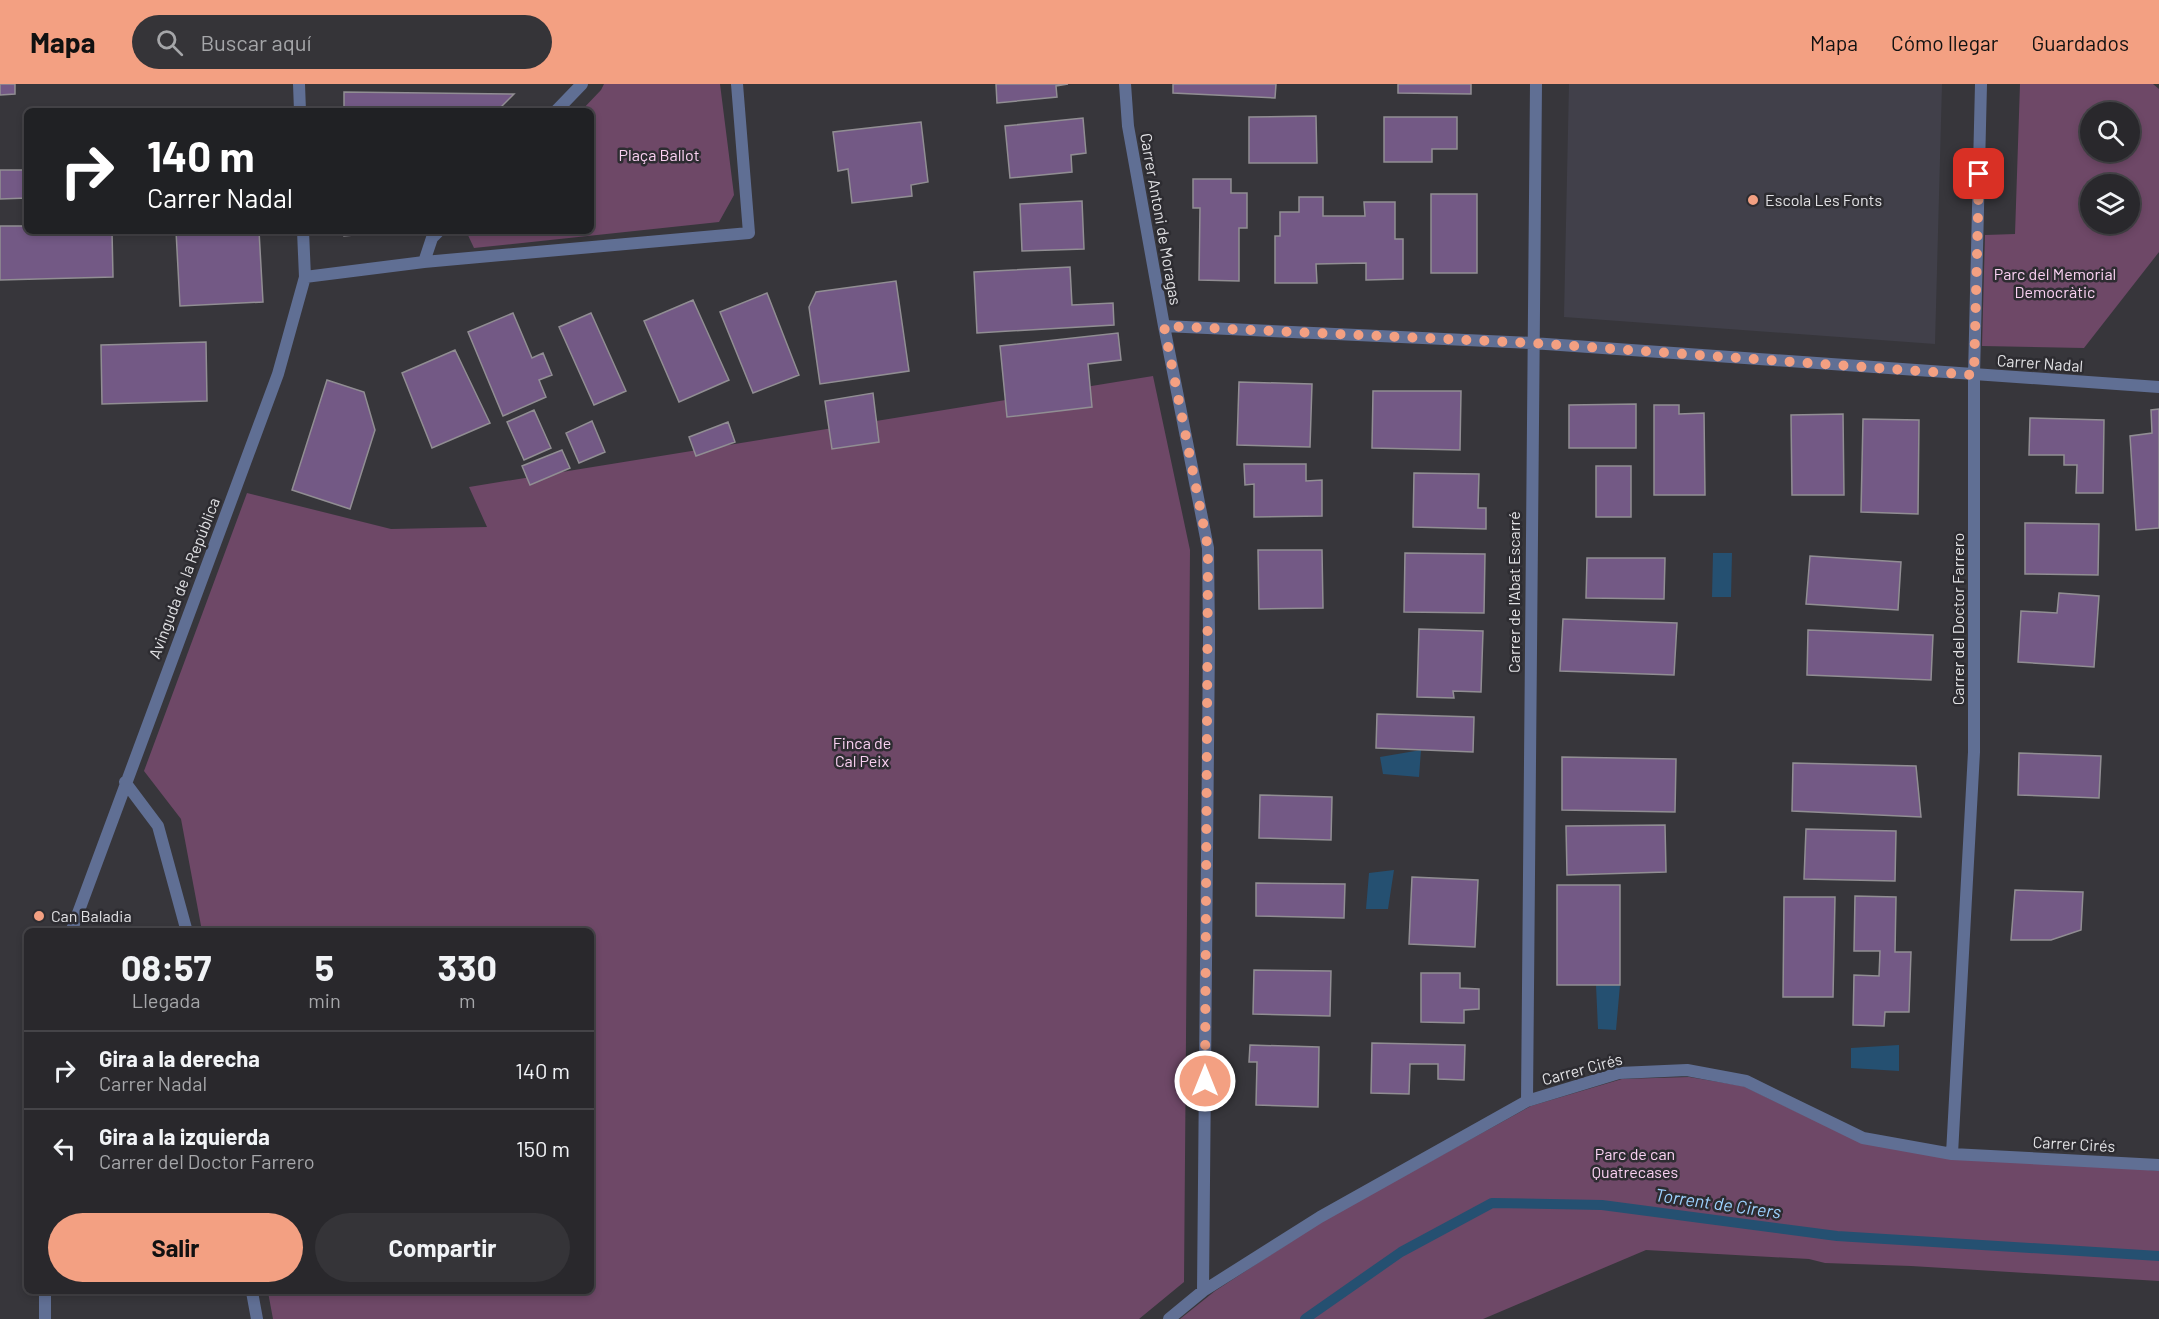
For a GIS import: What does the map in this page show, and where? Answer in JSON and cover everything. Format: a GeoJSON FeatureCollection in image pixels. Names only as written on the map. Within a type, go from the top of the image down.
{"type":"FeatureCollection","features":[{"type":"Feature","properties":{"kind":"street"},"geometry":{"type":"LineString","coordinates":[[299,84],[300,108]]}},
{"type":"Feature","properties":{"kind":"street"},"geometry":{"type":"LineString","coordinates":[[559,108],[582,84]]}},
{"type":"Feature","properties":{"kind":"street"},"geometry":{"type":"LineString","coordinates":[[305,277],[424,262],[749,233],[737,84]]}},
{"type":"Feature","properties":{"kind":"street","name":"Carrer Antoni de Moragas"},"geometry":{"type":"LineString","coordinates":[[1125,84],[1128,126],[1164,326],[1208,548],[1203,1291]]}},
{"type":"Feature","properties":{"kind":"street","name":"Carrer de l'Abat Escarré"},"geometry":{"type":"LineString","coordinates":[[1527,1101],[1536,84]]}},
{"type":"Feature","properties":{"kind":"street","name":"Carrer del Doctor Farrero"},"geometry":{"type":"LineString","coordinates":[[1952,1154],[1974,752],[1974,375],[1981,84]]}},
{"type":"Feature","properties":{"kind":"street","name":"Avinguda de la República"},"geometry":{"type":"LineString","coordinates":[[71,928],[278,374],[305,277],[303,234]]}},
{"type":"Feature","properties":{"kind":"street"},"geometry":{"type":"LineString","coordinates":[[424,262],[432,238],[436,234]]}},
{"type":"Feature","properties":{"kind":"street","name":"Carrer Nadal"},"geometry":{"type":"LineString","coordinates":[[1164,326],[1532,343],[2159,387]]}},
{"type":"Feature","properties":{"kind":"street"},"geometry":{"type":"LineString","coordinates":[[125,782],[158,826],[186,928]]}},
{"type":"Feature","properties":{"kind":"street","name":"Carrer Cirés"},"geometry":{"type":"LineString","coordinates":[[1168,1319],[1203,1291],[1320,1217],[1527,1101],[1619,1073],[1687,1070],[1746,1082],[1863,1138],[1952,1154],[2159,1165]]}},
{"type":"Feature","properties":{"kind":"street"},"geometry":{"type":"LineString","coordinates":[[45,1294],[45,1319]]}},
{"type":"Feature","properties":{"kind":"street"},"geometry":{"type":"LineString","coordinates":[[252,1294],[256,1319]]}},
{"type":"Feature","properties":{"kind":"shaded area","name":"Escola Les Fonts"},"geometry":{"type":"Polygon","coordinates":[[[1569,84],[1942,84],[1935,344],[1564,317],[1569,84]]]}},
{"type":"Feature","properties":{"kind":"green space","name":"Plaça Ballot"},"geometry":{"type":"Polygon","coordinates":[[[604,84],[720,84],[734,195],[719,222],[474,248],[467,234],[594,234],[594,108],[584,108],[604,84]]]}},
{"type":"Feature","properties":{"kind":"green space","name":"Parc del Memorial Democràtic"},"geometry":{"type":"Polygon","coordinates":[[[2020,84],[2153,84],[2159,89],[2159,252],[2084,348],[1982,346],[1985,235],[2015,234],[2020,84]]]}},
{"type":"Feature","properties":{"kind":"green space","name":"Finca de Cal Peix"},"geometry":{"type":"Polygon","coordinates":[[[1153,376],[1190,550],[1184,1282],[1139,1319],[273,1319],[268,1294],[594,1294],[594,928],[201,928],[181,819],[144,771],[247,493],[391,529],[487,527],[469,487],[1153,376]]]}},
{"type":"Feature","properties":{"kind":"green space","name":"Parc de can Quatrecases"},"geometry":{"type":"Polygon","coordinates":[[[1689,1077],[1743,1086],[1862,1143],[2159,1171],[2159,1281],[1825,1263],[1809,1259],[1646,1250],[1483,1319],[1180,1319],[1215,1291],[1324,1220],[1531,1106],[1622,1079],[1689,1077]]]}},
{"type":"Feature","properties":{"kind":"water"},"geometry":{"type":"Polygon","coordinates":[[[1713,553],[1732,553],[1731,597],[1712,597],[1713,553]]]}},
{"type":"Feature","properties":{"kind":"water"},"geometry":{"type":"Polygon","coordinates":[[[1421,750],[1419,777],[1383,774],[1380,757],[1421,750]]]}},
{"type":"Feature","properties":{"kind":"water"},"geometry":{"type":"Polygon","coordinates":[[[1394,870],[1388,909],[1366,909],[1369,873],[1394,870]]]}},
{"type":"Feature","properties":{"kind":"water"},"geometry":{"type":"Polygon","coordinates":[[[1596,985],[1620,985],[1616,1030],[1598,1029],[1596,985]]]}},
{"type":"Feature","properties":{"kind":"water"},"geometry":{"type":"Polygon","coordinates":[[[1899,1045],[1899,1071],[1851,1068],[1851,1048],[1899,1045]]]}},
{"type":"Feature","properties":{"kind":"building"},"geometry":{"type":"Polygon","coordinates":[[[0,84],[15,84],[15,94],[0,95],[0,84]]]}},
{"type":"Feature","properties":{"kind":"building"},"geometry":{"type":"Polygon","coordinates":[[[996,84],[1068,84],[1056,86],[1057,97],[997,103],[996,84]]]}},
{"type":"Feature","properties":{"kind":"building"},"geometry":{"type":"Polygon","coordinates":[[[1173,84],[1276,84],[1275,98],[1173,93],[1173,84]]]}},
{"type":"Feature","properties":{"kind":"building"},"geometry":{"type":"Polygon","coordinates":[[[1398,84],[1471,84],[1471,94],[1398,93],[1398,84]]]}},
{"type":"Feature","properties":{"kind":"building"},"geometry":{"type":"Polygon","coordinates":[[[344,92],[514,94],[500,108],[344,108],[344,92]]]}},
{"type":"Feature","properties":{"kind":"building"},"geometry":{"type":"Polygon","coordinates":[[[1316,116],[1317,163],[1249,163],[1249,117],[1316,116]]]}},
{"type":"Feature","properties":{"kind":"building"},"geometry":{"type":"Polygon","coordinates":[[[1384,117],[1457,117],[1457,149],[1432,149],[1432,162],[1384,162],[1384,117]]]}},
{"type":"Feature","properties":{"kind":"building"},"geometry":{"type":"Polygon","coordinates":[[[1083,118],[1086,153],[1071,155],[1072,172],[1010,178],[1005,126],[1083,118]]]}},
{"type":"Feature","properties":{"kind":"building"},"geometry":{"type":"Polygon","coordinates":[[[921,122],[928,182],[911,185],[912,196],[852,203],[848,169],[838,171],[833,132],[921,122]]]}},
{"type":"Feature","properties":{"kind":"building"},"geometry":{"type":"Polygon","coordinates":[[[0,170],[24,170],[24,198],[0,199],[0,170]]]}},
{"type":"Feature","properties":{"kind":"building"},"geometry":{"type":"Polygon","coordinates":[[[1193,179],[1231,179],[1231,193],[1247,193],[1247,228],[1239,228],[1239,281],[1199,280],[1200,208],[1193,208],[1193,179]]]}},
{"type":"Feature","properties":{"kind":"building"},"geometry":{"type":"Polygon","coordinates":[[[1431,194],[1477,194],[1477,273],[1431,273],[1431,194]]]}},
{"type":"Feature","properties":{"kind":"building"},"geometry":{"type":"Polygon","coordinates":[[[1299,197],[1323,197],[1323,216],[1365,216],[1364,202],[1395,202],[1395,239],[1403,239],[1403,279],[1366,280],[1366,263],[1316,264],[1317,283],[1275,283],[1275,236],[1280,236],[1280,212],[1299,212],[1299,197]]]}},
{"type":"Feature","properties":{"kind":"building"},"geometry":{"type":"Polygon","coordinates":[[[1082,201],[1084,249],[1022,251],[1020,204],[1082,201]]]}},
{"type":"Feature","properties":{"kind":"building"},"geometry":{"type":"Polygon","coordinates":[[[0,226],[24,226],[24,234],[112,234],[113,277],[0,280],[0,226]]]}},
{"type":"Feature","properties":{"kind":"building"},"geometry":{"type":"Polygon","coordinates":[[[176,234],[259,234],[263,302],[180,306],[176,234]]]}},
{"type":"Feature","properties":{"kind":"building"},"geometry":{"type":"Polygon","coordinates":[[[1070,267],[1072,305],[1113,303],[1114,325],[977,333],[974,272],[1070,267]]]}},
{"type":"Feature","properties":{"kind":"building"},"geometry":{"type":"Polygon","coordinates":[[[896,281],[909,371],[820,384],[809,307],[816,292],[896,281]]]}},
{"type":"Feature","properties":{"kind":"building"},"geometry":{"type":"Polygon","coordinates":[[[767,293],[799,375],[753,393],[720,312],[767,293]]]}},
{"type":"Feature","properties":{"kind":"building"},"geometry":{"type":"Polygon","coordinates":[[[693,300],[729,380],[679,402],[644,321],[693,300]]]}},
{"type":"Feature","properties":{"kind":"building"},"geometry":{"type":"Polygon","coordinates":[[[513,313],[532,358],[543,353],[552,375],[539,380],[546,397],[503,416],[468,332],[513,313]]]}},
{"type":"Feature","properties":{"kind":"building"},"geometry":{"type":"Polygon","coordinates":[[[591,313],[626,391],[594,405],[559,327],[591,313]]]}},
{"type":"Feature","properties":{"kind":"building"},"geometry":{"type":"Polygon","coordinates":[[[1118,333],[1121,360],[1088,364],[1092,407],[1007,417],[1000,346],[1118,333]]]}},
{"type":"Feature","properties":{"kind":"building"},"geometry":{"type":"Polygon","coordinates":[[[206,342],[207,401],[102,404],[101,345],[206,342]]]}},
{"type":"Feature","properties":{"kind":"building"},"geometry":{"type":"Polygon","coordinates":[[[455,350],[490,423],[432,448],[402,373],[455,350]]]}},
{"type":"Feature","properties":{"kind":"building"},"geometry":{"type":"Polygon","coordinates":[[[327,380],[364,392],[375,430],[350,509],[292,490],[327,380]]]}},
{"type":"Feature","properties":{"kind":"building"},"geometry":{"type":"Polygon","coordinates":[[[1239,382],[1312,384],[1310,447],[1237,445],[1239,382]]]}},
{"type":"Feature","properties":{"kind":"building"},"geometry":{"type":"Polygon","coordinates":[[[1373,391],[1461,391],[1460,450],[1372,448],[1373,391]]]}},
{"type":"Feature","properties":{"kind":"building"},"geometry":{"type":"Polygon","coordinates":[[[873,393],[879,442],[832,449],[825,401],[873,393]]]}},
{"type":"Feature","properties":{"kind":"building"},"geometry":{"type":"Polygon","coordinates":[[[1636,404],[1636,448],[1569,448],[1569,405],[1636,404]]]}},
{"type":"Feature","properties":{"kind":"building"},"geometry":{"type":"Polygon","coordinates":[[[1654,405],[1679,405],[1679,414],[1704,413],[1705,495],[1654,495],[1654,405]]]}},
{"type":"Feature","properties":{"kind":"building"},"geometry":{"type":"Polygon","coordinates":[[[2159,409],[2159,528],[2136,530],[2130,436],[2152,433],[2151,410],[2159,409]]]}},
{"type":"Feature","properties":{"kind":"building"},"geometry":{"type":"Polygon","coordinates":[[[534,410],[551,448],[524,460],[507,422],[534,410]]]}},
{"type":"Feature","properties":{"kind":"building"},"geometry":{"type":"Polygon","coordinates":[[[1843,414],[1844,495],[1792,495],[1791,415],[1843,414]]]}},
{"type":"Feature","properties":{"kind":"building"},"geometry":{"type":"Polygon","coordinates":[[[2030,418],[2104,420],[2103,493],[2076,493],[2077,465],[2064,465],[2064,455],[2029,455],[2030,418]]]}},
{"type":"Feature","properties":{"kind":"building"},"geometry":{"type":"Polygon","coordinates":[[[1863,419],[1919,420],[1918,514],[1861,512],[1863,419]]]}},
{"type":"Feature","properties":{"kind":"building"},"geometry":{"type":"Polygon","coordinates":[[[592,421],[605,452],[579,463],[566,433],[592,421]]]}},
{"type":"Feature","properties":{"kind":"building"},"geometry":{"type":"Polygon","coordinates":[[[728,422],[735,442],[696,456],[689,437],[728,422]]]}},
{"type":"Feature","properties":{"kind":"building"},"geometry":{"type":"Polygon","coordinates":[[[562,450],[570,468],[530,485],[522,466],[562,450]]]}},
{"type":"Feature","properties":{"kind":"building"},"geometry":{"type":"Polygon","coordinates":[[[1244,464],[1306,464],[1306,481],[1322,480],[1322,516],[1254,517],[1254,484],[1245,485],[1244,464]]]}},
{"type":"Feature","properties":{"kind":"building"},"geometry":{"type":"Polygon","coordinates":[[[1596,466],[1631,466],[1631,517],[1596,517],[1596,466]]]}},
{"type":"Feature","properties":{"kind":"building"},"geometry":{"type":"Polygon","coordinates":[[[1414,473],[1479,474],[1478,508],[1486,508],[1486,529],[1413,527],[1414,473]]]}},
{"type":"Feature","properties":{"kind":"building"},"geometry":{"type":"Polygon","coordinates":[[[2025,523],[2099,524],[2098,575],[2025,574],[2025,523]]]}},
{"type":"Feature","properties":{"kind":"building"},"geometry":{"type":"Polygon","coordinates":[[[1258,550],[1322,550],[1323,608],[1259,609],[1258,550]]]}},
{"type":"Feature","properties":{"kind":"building"},"geometry":{"type":"Polygon","coordinates":[[[1405,553],[1485,554],[1484,613],[1404,612],[1405,553]]]}},
{"type":"Feature","properties":{"kind":"building"},"geometry":{"type":"Polygon","coordinates":[[[1810,556],[1901,562],[1898,610],[1806,604],[1810,556]]]}},
{"type":"Feature","properties":{"kind":"building"},"geometry":{"type":"Polygon","coordinates":[[[1587,558],[1665,558],[1664,599],[1586,598],[1587,558]]]}},
{"type":"Feature","properties":{"kind":"building"},"geometry":{"type":"Polygon","coordinates":[[[2059,593],[2099,596],[2094,667],[2018,662],[2021,611],[2057,613],[2059,593]]]}},
{"type":"Feature","properties":{"kind":"building"},"geometry":{"type":"Polygon","coordinates":[[[1563,619],[1677,623],[1674,675],[1560,671],[1563,619]]]}},
{"type":"Feature","properties":{"kind":"building"},"geometry":{"type":"Polygon","coordinates":[[[1419,629],[1483,631],[1481,692],[1453,691],[1454,698],[1417,697],[1419,629]]]}},
{"type":"Feature","properties":{"kind":"building"},"geometry":{"type":"Polygon","coordinates":[[[1808,630],[1933,635],[1931,680],[1807,675],[1808,630]]]}},
{"type":"Feature","properties":{"kind":"building"},"geometry":{"type":"Polygon","coordinates":[[[1377,714],[1474,717],[1473,752],[1376,748],[1377,714]]]}},
{"type":"Feature","properties":{"kind":"building"},"geometry":{"type":"Polygon","coordinates":[[[2019,753],[2101,756],[2099,798],[2018,795],[2019,753]]]}},
{"type":"Feature","properties":{"kind":"building"},"geometry":{"type":"Polygon","coordinates":[[[1562,757],[1676,759],[1675,812],[1562,810],[1562,757]]]}},
{"type":"Feature","properties":{"kind":"building"},"geometry":{"type":"Polygon","coordinates":[[[1793,763],[1916,766],[1921,817],[1792,811],[1793,763]]]}},
{"type":"Feature","properties":{"kind":"building"},"geometry":{"type":"Polygon","coordinates":[[[1260,795],[1332,797],[1331,840],[1259,838],[1260,795]]]}},
{"type":"Feature","properties":{"kind":"building"},"geometry":{"type":"Polygon","coordinates":[[[1665,825],[1666,872],[1567,875],[1566,826],[1665,825]]]}},
{"type":"Feature","properties":{"kind":"building"},"geometry":{"type":"Polygon","coordinates":[[[1806,829],[1896,831],[1895,881],[1804,879],[1806,829]]]}},
{"type":"Feature","properties":{"kind":"building"},"geometry":{"type":"Polygon","coordinates":[[[1412,877],[1478,880],[1475,947],[1409,944],[1412,877]]]}},
{"type":"Feature","properties":{"kind":"building"},"geometry":{"type":"Polygon","coordinates":[[[1256,883],[1345,884],[1344,918],[1256,916],[1256,883]]]}},
{"type":"Feature","properties":{"kind":"building"},"geometry":{"type":"Polygon","coordinates":[[[1557,885],[1620,885],[1620,985],[1557,985],[1557,885]]]}},
{"type":"Feature","properties":{"kind":"building"},"geometry":{"type":"Polygon","coordinates":[[[2015,890],[2083,892],[2081,930],[2051,940],[2011,940],[2015,890]]]}},
{"type":"Feature","properties":{"kind":"building"},"geometry":{"type":"Polygon","coordinates":[[[1855,896],[1896,897],[1895,952],[1911,952],[1909,1012],[1885,1012],[1884,1026],[1853,1025],[1854,975],[1879,976],[1880,951],[1854,951],[1855,896]]]}},
{"type":"Feature","properties":{"kind":"building"},"geometry":{"type":"Polygon","coordinates":[[[1784,897],[1835,897],[1833,997],[1783,997],[1784,897]]]}},
{"type":"Feature","properties":{"kind":"building"},"geometry":{"type":"Polygon","coordinates":[[[1254,970],[1331,971],[1330,1016],[1253,1014],[1254,970]]]}},
{"type":"Feature","properties":{"kind":"building"},"geometry":{"type":"Polygon","coordinates":[[[1421,973],[1460,973],[1460,988],[1479,989],[1479,1009],[1464,1010],[1464,1023],[1421,1022],[1421,973]]]}},
{"type":"Feature","properties":{"kind":"building"},"geometry":{"type":"Polygon","coordinates":[[[1372,1043],[1465,1045],[1464,1080],[1438,1079],[1438,1064],[1410,1064],[1409,1094],[1371,1093],[1372,1043]]]}},
{"type":"Feature","properties":{"kind":"building"},"geometry":{"type":"Polygon","coordinates":[[[1250,1045],[1319,1047],[1318,1107],[1256,1105],[1257,1062],[1249,1062],[1250,1045]]]}},
{"type":"Feature","properties":{"kind":"waterway","name":"Torrent de Cirers"},"geometry":{"type":"LineString","coordinates":[[1305,1319],[1401,1252],[1492,1203],[1602,1205],[1837,1236],[2159,1256]]}},
{"type":"Feature","properties":{"kind":"place","name":"Escola Les Fonts"},"geometry":{"type":"Point","coordinates":[1753,200]}},
{"type":"Feature","properties":{"kind":"place","name":"Can Baladia"},"geometry":{"type":"Point","coordinates":[39,916]}},
{"type":"Feature","properties":{"kind":"route"},"geometry":{"type":"LineString","coordinates":[[1205,1081],[1208,548],[1164,326],[1532,343],[1974,375],[1979,174]]}}]}
